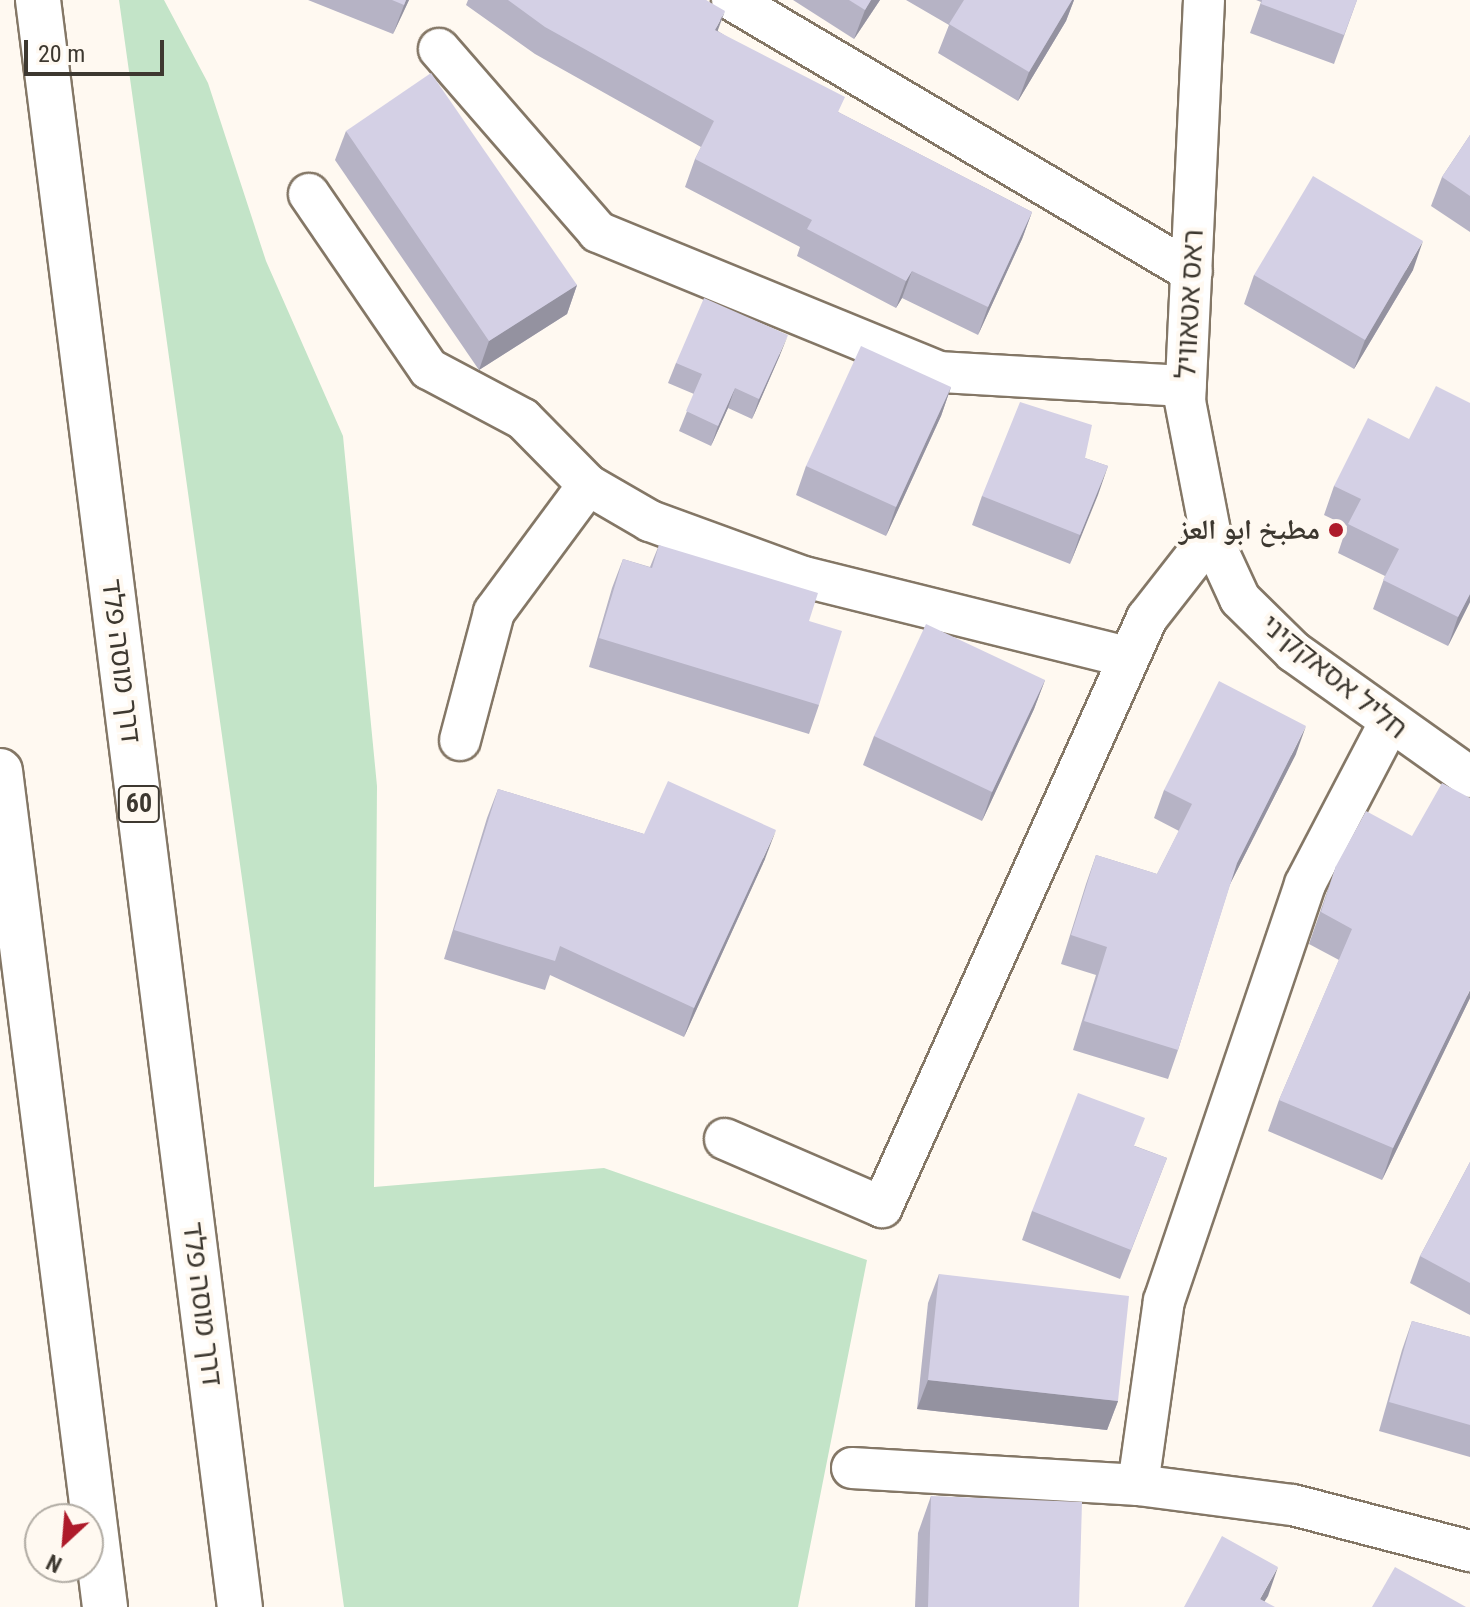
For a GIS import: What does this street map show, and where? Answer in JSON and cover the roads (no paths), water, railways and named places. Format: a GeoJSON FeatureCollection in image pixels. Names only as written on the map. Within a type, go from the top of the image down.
{"type":"FeatureCollection","features":[{"type":"Feature","properties":{"kind":"highway","name":"דרך מוסה פלד"},"geometry":{"type":"LineString","coordinates":[[38,0],[240,1607]]}},
{"type":"Feature","properties":{"kind":"highway"},"geometry":{"type":"LineString","coordinates":[[0,771],[105,1607]]}},
{"type":"Feature","properties":{"kind":"street"},"geometry":{"type":"LineString","coordinates":[[732,0],[1192,272]]}},
{"type":"Feature","properties":{"kind":"street","name":"ראס אטאוויל"},"geometry":{"type":"LineString","coordinates":[[1204,0],[1186,386],[1191,455],[1211,536],[1240,599]]}},
{"type":"Feature","properties":{"kind":"street"},"geometry":{"type":"LineString","coordinates":[[439,49],[598,232],[940,372],[1186,386]]}},
{"type":"Feature","properties":{"kind":"street"},"geometry":{"type":"LineString","coordinates":[[309,194],[429,369],[523,419],[588,485],[650,521],[804,577],[1128,657]]}},
{"type":"Feature","properties":{"kind":"street"},"geometry":{"type":"LineString","coordinates":[[460,740],[494,612],[588,485]]}},
{"type":"Feature","properties":{"kind":"street"},"geometry":{"type":"LineString","coordinates":[[725,1139],[882,1207],[1147,618],[1211,536]]}},
{"type":"Feature","properties":{"kind":"street","name":"חליל אסאקקיני"},"geometry":{"type":"LineString","coordinates":[[1240,599],[1294,652],[1388,725],[1470,777]]}},
{"type":"Feature","properties":{"kind":"street"},"geometry":{"type":"LineString","coordinates":[[1138,1485],[1164,1301],[1305,884],[1388,725]]}},
{"type":"Feature","properties":{"kind":"street"},"geometry":{"type":"LineString","coordinates":[[852,1468],[1138,1485],[1293,1505],[1470,1551]]}},
{"type":"Feature","properties":{"kind":"place","name":"مطبخ ابو العز"},"geometry":{"type":"Point","coordinates":[1336,530]}}]}
